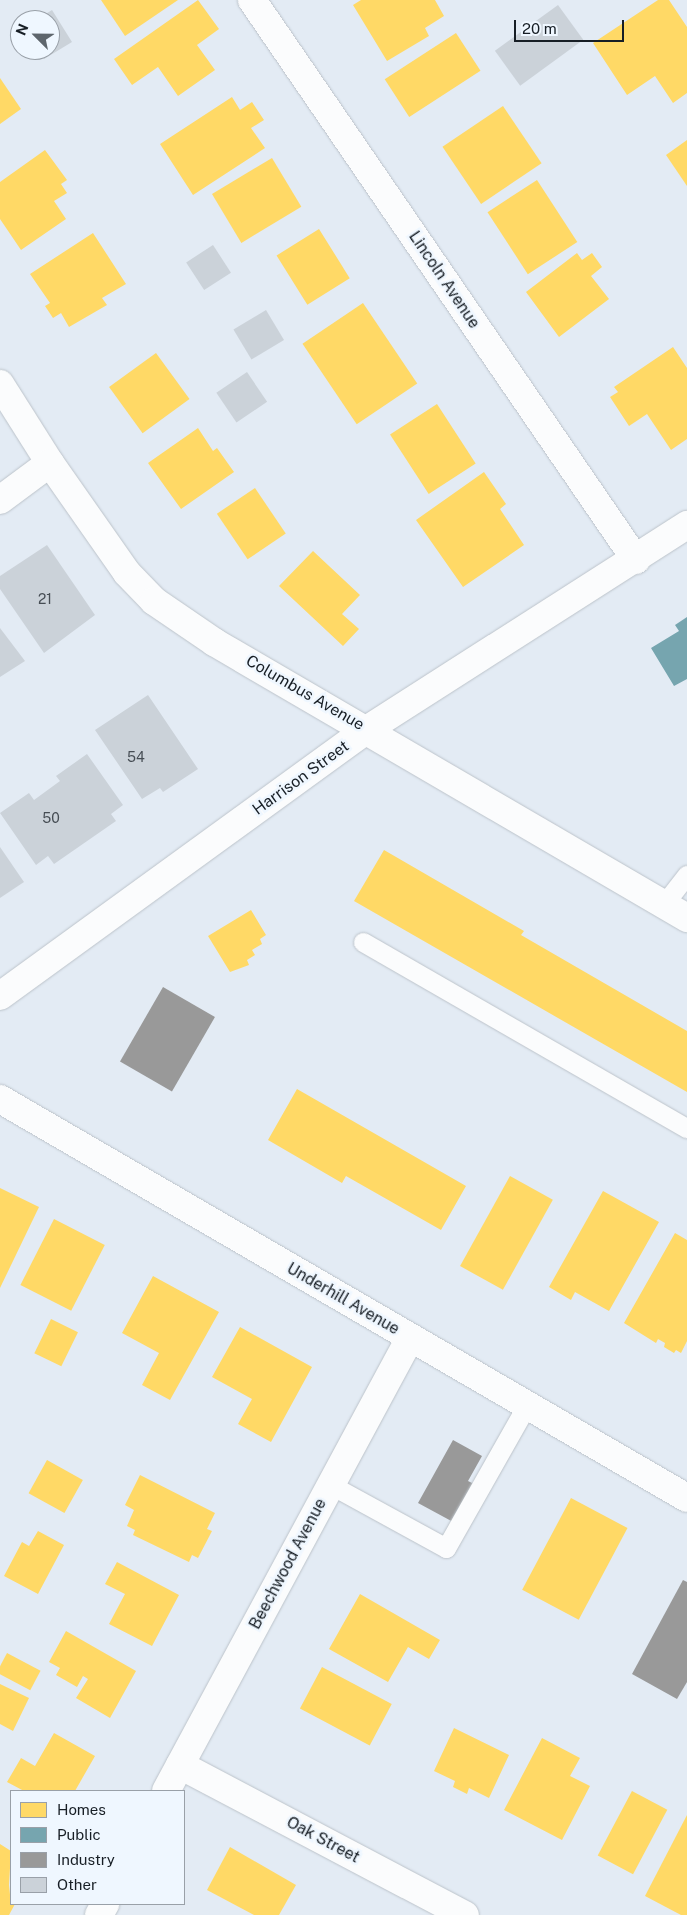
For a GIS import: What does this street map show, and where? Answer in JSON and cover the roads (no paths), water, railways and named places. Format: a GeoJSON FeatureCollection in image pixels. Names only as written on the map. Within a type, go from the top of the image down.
{"type":"FeatureCollection","features":[{"type":"Feature","properties":{"kind":"street","name":"Lincoln Avenue"},"geometry":{"type":"LineString","coordinates":[[252,0],[636,560]]}},
{"type":"Feature","properties":{"kind":"street","name":"Columbus Avenue"},"geometry":{"type":"LineString","coordinates":[[0,384],[50,464],[127,573],[154,601],[214,642],[368,728],[687,918]]}},
{"type":"Feature","properties":{"kind":"street"},"geometry":{"type":"LineString","coordinates":[[0,500],[50,464]]}},
{"type":"Feature","properties":{"kind":"street","name":"Harrison Street"},"geometry":{"type":"LineString","coordinates":[[0,996],[368,728],[636,560],[687,525]]}},
{"type":"Feature","properties":{"kind":"street","name":"Underhill Avenue"},"geometry":{"type":"LineString","coordinates":[[0,1099],[687,1498]]}},
{"type":"Feature","properties":{"kind":"street","name":"Beechwood Avenue"},"geometry":{"type":"LineString","coordinates":[[167,1790],[410,1338]]}},
{"type":"Feature","properties":{"kind":"street","name":"Oak Street"},"geometry":{"type":"LineString","coordinates":[[180,1765],[465,1915]]}},
{"type":"Feature","properties":{"kind":"lane"},"geometry":{"type":"LineString","coordinates":[[664,904],[687,875]]}},
{"type":"Feature","properties":{"kind":"lane"},"geometry":{"type":"LineString","coordinates":[[363,942],[687,1128]]}},
{"type":"Feature","properties":{"kind":"lane"},"geometry":{"type":"LineString","coordinates":[[331,1484],[446,1548],[527,1406]]}}]}
